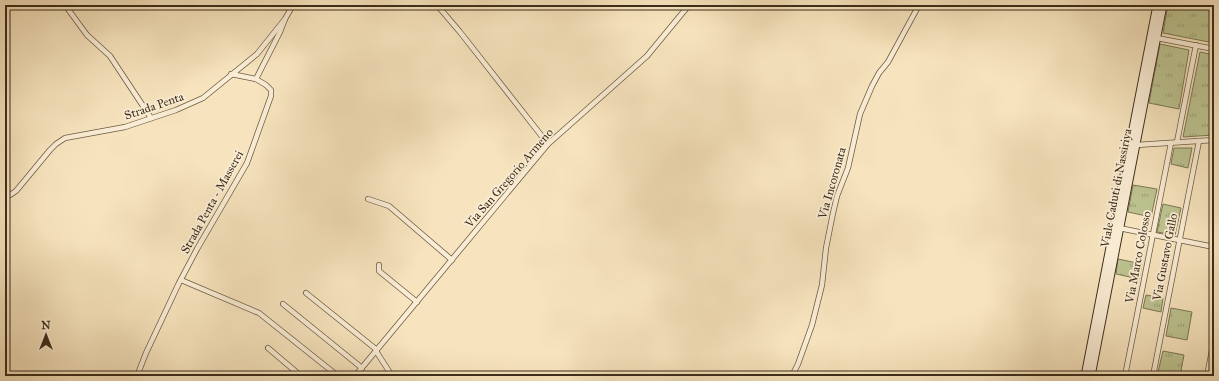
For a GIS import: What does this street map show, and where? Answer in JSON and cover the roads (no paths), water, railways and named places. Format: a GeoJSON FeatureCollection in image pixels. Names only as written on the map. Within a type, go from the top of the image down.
{"type":"FeatureCollection","features":[{"type":"Feature","properties":{"kind":"main road","name":"Viale Caduti di Nassiriya"},"geometry":{"type":"LineString","coordinates":[[1085,376],[1157,5]]}},
{"type":"Feature","properties":{"kind":"main road","name":"Viale Caduti di Nassiriya"},"geometry":{"type":"LineString","coordinates":[[1091,376],[1163,5]]}},
{"type":"Feature","properties":{"kind":"street"},"geometry":{"type":"LineString","coordinates":[[65,5],[87,35],[110,56],[151,118]]}},
{"type":"Feature","properties":{"kind":"street","name":"Strada Penta"},"geometry":{"type":"LineString","coordinates":[[5,196],[16,191],[50,150],[65,138],[125,127],[176,110],[203,98],[257,54],[285,19],[293,5]]}},
{"type":"Feature","properties":{"kind":"street"},"geometry":{"type":"LineString","coordinates":[[437,5],[548,144]]}},
{"type":"Feature","properties":{"kind":"street","name":"Via San Gregorio Armeno"},"geometry":{"type":"LineString","coordinates":[[355,376],[548,144],[647,56],[689,5]]}},
{"type":"Feature","properties":{"kind":"street","name":"Via Incoronata"},"geometry":{"type":"LineString","coordinates":[[792,376],[798,364],[812,325],[822,285],[826,248],[833,213],[837,196],[848,168],[860,114],[879,73],[888,62],[919,5]]}},
{"type":"Feature","properties":{"kind":"street"},"geometry":{"type":"LineString","coordinates":[[231,74],[256,79],[285,19]]}},
{"type":"Feature","properties":{"kind":"street"},"geometry":{"type":"LineString","coordinates":[[1157,38],[1214,49]]}},
{"type":"Feature","properties":{"kind":"street"},"geometry":{"type":"LineString","coordinates":[[1177,142],[1196,45]]}},
{"type":"Feature","properties":{"kind":"street","name":"Strada Penta - Masserei"},"geometry":{"type":"LineString","coordinates":[[137,376],[146,353],[197,249],[247,163],[271,96],[271,90],[256,79]]}},
{"type":"Feature","properties":{"kind":"street"},"geometry":{"type":"LineString","coordinates":[[1136,144],[1214,140]]}},
{"type":"Feature","properties":{"kind":"street","name":"Via Gustavo Gallo"},"geometry":{"type":"LineString","coordinates":[[1152,376],[1199,141]]}},
{"type":"Feature","properties":{"kind":"street","name":"Via Marco Colosso"},"geometry":{"type":"LineString","coordinates":[[1125,376],[1171,143]]}},
{"type":"Feature","properties":{"kind":"street"},"geometry":{"type":"LineString","coordinates":[[368,199],[389,206],[452,260]]}},
{"type":"Feature","properties":{"kind":"street"},"geometry":{"type":"LineString","coordinates":[[1119,228],[1214,247]]}},
{"type":"Feature","properties":{"kind":"street"},"geometry":{"type":"LineString","coordinates":[[379,265],[379,271],[417,302]]}},
{"type":"Feature","properties":{"kind":"street"},"geometry":{"type":"LineString","coordinates":[[181,280],[259,313],[338,376]]}},
{"type":"Feature","properties":{"kind":"street"},"geometry":{"type":"LineString","coordinates":[[306,292],[376,350],[392,376]]}},
{"type":"Feature","properties":{"kind":"street"},"geometry":{"type":"LineString","coordinates":[[283,304],[362,368]]}},
{"type":"Feature","properties":{"kind":"street"},"geometry":{"type":"LineString","coordinates":[[1207,376],[1214,340]]}},
{"type":"Feature","properties":{"kind":"street"},"geometry":{"type":"LineString","coordinates":[[268,348],[301,376]]}}]}
